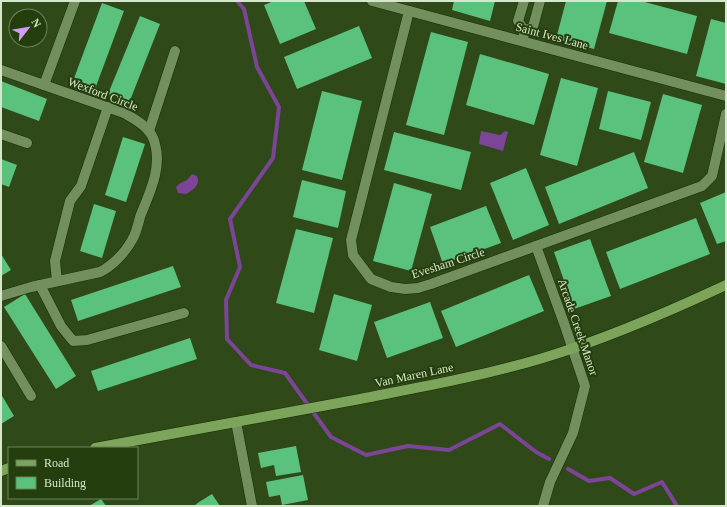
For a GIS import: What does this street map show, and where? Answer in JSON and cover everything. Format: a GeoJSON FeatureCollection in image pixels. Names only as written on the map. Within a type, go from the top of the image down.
{"type":"FeatureCollection","features":[{"type":"Feature","properties":{"kind":"main road","name":"Van Maren Lane"},"geometry":{"type":"LineString","coordinates":[[100,447],[326,406],[490,372],[572,348],[636,325],[676,309],[726,286]]}},
{"type":"Feature","properties":{"kind":"street"},"geometry":{"type":"LineString","coordinates":[[44,85],[76,1]]}},
{"type":"Feature","properties":{"kind":"street","name":"Saint Ives Lane"},"geometry":{"type":"LineString","coordinates":[[372,1],[726,96]]}},
{"type":"Feature","properties":{"kind":"street"},"geometry":{"type":"LineString","coordinates":[[524,1],[518,21],[525,31]]}},
{"type":"Feature","properties":{"kind":"street"},"geometry":{"type":"LineString","coordinates":[[522,41],[525,31],[533,27],[540,1]]}},
{"type":"Feature","properties":{"kind":"street","name":"Evesham Circle"},"geometry":{"type":"LineString","coordinates":[[409,11],[351,240],[353,256],[371,279],[391,287],[405,289],[418,288],[431,284],[702,186],[712,176],[726,114]]}},
{"type":"Feature","properties":{"kind":"street"},"geometry":{"type":"LineString","coordinates":[[149,131],[175,52]]}},
{"type":"Feature","properties":{"kind":"street","name":"Wexford Circle"},"geometry":{"type":"LineString","coordinates":[[1,70],[108,107],[134,118],[149,131],[155,143],[157,160],[155,178],[132,241],[121,255],[107,268],[100,272],[40,285],[1,296]]}},
{"type":"Feature","properties":{"kind":"street"},"geometry":{"type":"LineString","coordinates":[[58,281],[55,261],[70,201],[81,186],[108,107]]}},
{"type":"Feature","properties":{"kind":"street"},"geometry":{"type":"LineString","coordinates":[[1,134],[27,143]]}},
{"type":"Feature","properties":{"kind":"street","name":"Arcade Creek Manor"},"geometry":{"type":"LineString","coordinates":[[536,246],[585,386],[573,433],[550,482],[543,506]]}},
{"type":"Feature","properties":{"kind":"street"},"geometry":{"type":"LineString","coordinates":[[40,285],[61,326],[73,341],[86,340],[184,313]]}},
{"type":"Feature","properties":{"kind":"street"},"geometry":{"type":"LineString","coordinates":[[1,346],[31,396]]}},
{"type":"Feature","properties":{"kind":"street"},"geometry":{"type":"LineString","coordinates":[[236,422],[252,506]]}},
{"type":"Feature","properties":{"kind":"shaded area"},"geometry":{"type":"Polygon","coordinates":[[[481,131],[500,135],[505,131],[508,132],[503,151],[479,144],[481,131]]]}},
{"type":"Feature","properties":{"kind":"shaded area"},"geometry":{"type":"Polygon","coordinates":[[[192,174],[197,176],[198,179],[196,187],[186,194],[178,193],[176,187],[187,180],[192,174]]]}},
{"type":"Feature","properties":{"kind":"building"},"geometry":{"type":"Polygon","coordinates":[[[274,1],[304,1],[316,29],[280,44],[264,5],[274,1]]]}},
{"type":"Feature","properties":{"kind":"building"},"geometry":{"type":"Polygon","coordinates":[[[454,1],[495,1],[490,21],[452,10],[454,1]]]}},
{"type":"Feature","properties":{"kind":"building"},"geometry":{"type":"Polygon","coordinates":[[[566,1],[607,1],[594,49],[556,39],[566,1]]]}},
{"type":"Feature","properties":{"kind":"building"},"geometry":{"type":"Polygon","coordinates":[[[618,1],[641,1],[697,16],[687,54],[609,33],[618,1]]]}},
{"type":"Feature","properties":{"kind":"building"},"geometry":{"type":"Polygon","coordinates":[[[102,3],[124,11],[95,89],[73,81],[102,3]]]}},
{"type":"Feature","properties":{"kind":"building"},"geometry":{"type":"Polygon","coordinates":[[[140,16],[160,24],[129,103],[108,94],[140,16]]]}},
{"type":"Feature","properties":{"kind":"building"},"geometry":{"type":"Polygon","coordinates":[[[711,19],[726,23],[726,84],[696,76],[711,19]]]}},
{"type":"Feature","properties":{"kind":"building"},"geometry":{"type":"Polygon","coordinates":[[[359,26],[372,58],[297,89],[284,57],[359,26]]]}},
{"type":"Feature","properties":{"kind":"building"},"geometry":{"type":"Polygon","coordinates":[[[431,32],[468,42],[444,135],[406,125],[431,32]]]}},
{"type":"Feature","properties":{"kind":"building"},"geometry":{"type":"Polygon","coordinates":[[[480,54],[549,74],[534,125],[466,105],[480,54]]]}},
{"type":"Feature","properties":{"kind":"building"},"geometry":{"type":"Polygon","coordinates":[[[561,78],[598,88],[577,166],[540,155],[561,78]]]}},
{"type":"Feature","properties":{"kind":"building"},"geometry":{"type":"Polygon","coordinates":[[[1,81],[47,99],[39,121],[1,107],[1,81]]]}},
{"type":"Feature","properties":{"kind":"building"},"geometry":{"type":"Polygon","coordinates":[[[322,91],[362,101],[342,180],[302,170],[322,91]]]}},
{"type":"Feature","properties":{"kind":"building"},"geometry":{"type":"Polygon","coordinates":[[[608,91],[651,102],[641,140],[599,129],[608,91]]]}},
{"type":"Feature","properties":{"kind":"building"},"geometry":{"type":"Polygon","coordinates":[[[663,94],[702,105],[683,173],[644,162],[663,94]]]}},
{"type":"Feature","properties":{"kind":"building"},"geometry":{"type":"Polygon","coordinates":[[[394,132],[471,152],[461,190],[384,170],[394,132]]]}},
{"type":"Feature","properties":{"kind":"building"},"geometry":{"type":"Polygon","coordinates":[[[123,137],[145,144],[126,202],[105,195],[123,137]]]}},
{"type":"Feature","properties":{"kind":"building"},"geometry":{"type":"Polygon","coordinates":[[[634,152],[648,188],[559,224],[545,187],[634,152]]]}},
{"type":"Feature","properties":{"kind":"building"},"geometry":{"type":"Polygon","coordinates":[[[1,159],[17,165],[9,187],[1,184],[1,159]]]}},
{"type":"Feature","properties":{"kind":"building"},"geometry":{"type":"Polygon","coordinates":[[[526,168],[549,225],[513,240],[490,183],[526,168]]]}},
{"type":"Feature","properties":{"kind":"building"},"geometry":{"type":"Polygon","coordinates":[[[302,180],[346,191],[338,228],[293,217],[302,180]]]}},
{"type":"Feature","properties":{"kind":"building"},"geometry":{"type":"Polygon","coordinates":[[[394,183],[432,194],[411,271],[373,261],[394,183]]]}},
{"type":"Feature","properties":{"kind":"building"},"geometry":{"type":"Polygon","coordinates":[[[726,192],[726,241],[717,244],[700,203],[726,192]]]}},
{"type":"Feature","properties":{"kind":"building"},"geometry":{"type":"Polygon","coordinates":[[[94,204],[116,211],[102,258],[80,251],[94,204]]]}},
{"type":"Feature","properties":{"kind":"building"},"geometry":{"type":"Polygon","coordinates":[[[486,206],[501,243],[443,264],[430,227],[486,206]]]}},
{"type":"Feature","properties":{"kind":"building"},"geometry":{"type":"Polygon","coordinates":[[[696,218],[710,254],[620,289],[606,252],[696,218]]]}},
{"type":"Feature","properties":{"kind":"building"},"geometry":{"type":"Polygon","coordinates":[[[296,229],[333,238],[314,313],[276,303],[296,229]]]}},
{"type":"Feature","properties":{"kind":"building"},"geometry":{"type":"Polygon","coordinates":[[[590,239],[611,296],[574,309],[554,252],[590,239]]]}},
{"type":"Feature","properties":{"kind":"building"},"geometry":{"type":"Polygon","coordinates":[[[1,254],[11,270],[1,276],[1,254]]]}},
{"type":"Feature","properties":{"kind":"building"},"geometry":{"type":"Polygon","coordinates":[[[173,266],[181,287],[78,321],[71,300],[173,266]]]}},
{"type":"Feature","properties":{"kind":"building"},"geometry":{"type":"Polygon","coordinates":[[[529,275],[544,311],[456,347],[441,311],[529,275]]]}},
{"type":"Feature","properties":{"kind":"building"},"geometry":{"type":"Polygon","coordinates":[[[25,294],[76,376],[56,389],[4,307],[25,294]]]}},
{"type":"Feature","properties":{"kind":"building"},"geometry":{"type":"Polygon","coordinates":[[[334,294],[372,305],[357,361],[319,350],[334,294]]]}},
{"type":"Feature","properties":{"kind":"building"},"geometry":{"type":"Polygon","coordinates":[[[430,302],[443,338],[387,358],[374,322],[430,302]]]}},
{"type":"Feature","properties":{"kind":"building"},"geometry":{"type":"Polygon","coordinates":[[[190,338],[197,359],[98,391],[91,371],[190,338]]]}},
{"type":"Feature","properties":{"kind":"building"},"geometry":{"type":"Polygon","coordinates":[[[1,394],[14,416],[1,424],[1,394]]]}},
{"type":"Feature","properties":{"kind":"building"},"geometry":{"type":"Polygon","coordinates":[[[296,446],[301,472],[276,476],[274,465],[261,468],[258,453],[296,446]]]}},
{"type":"Feature","properties":{"kind":"building"},"geometry":{"type":"Polygon","coordinates":[[[303,475],[308,500],[282,505],[280,495],[269,497],[266,482],[303,475]]]}},
{"type":"Feature","properties":{"kind":"building"},"geometry":{"type":"Polygon","coordinates":[[[212,494],[220,506],[194,506],[199,502],[212,494]]]}},
{"type":"Feature","properties":{"kind":"building"},"geometry":{"type":"Polygon","coordinates":[[[101,499],[106,506],[89,506],[101,499]]]}},
{"type":"Feature","properties":{"kind":"waterway"},"geometry":{"type":"LineString","coordinates":[[237,1],[244,9],[257,67],[279,107],[273,158],[230,219],[240,267],[226,300],[227,339],[251,365],[285,373],[331,437],[366,455],[408,446],[449,450],[500,424],[536,452],[549,459]]}},
{"type":"Feature","properties":{"kind":"waterway"},"geometry":{"type":"LineString","coordinates":[[568,469],[589,481],[610,478],[634,494],[662,482],[677,506]]}}]}
